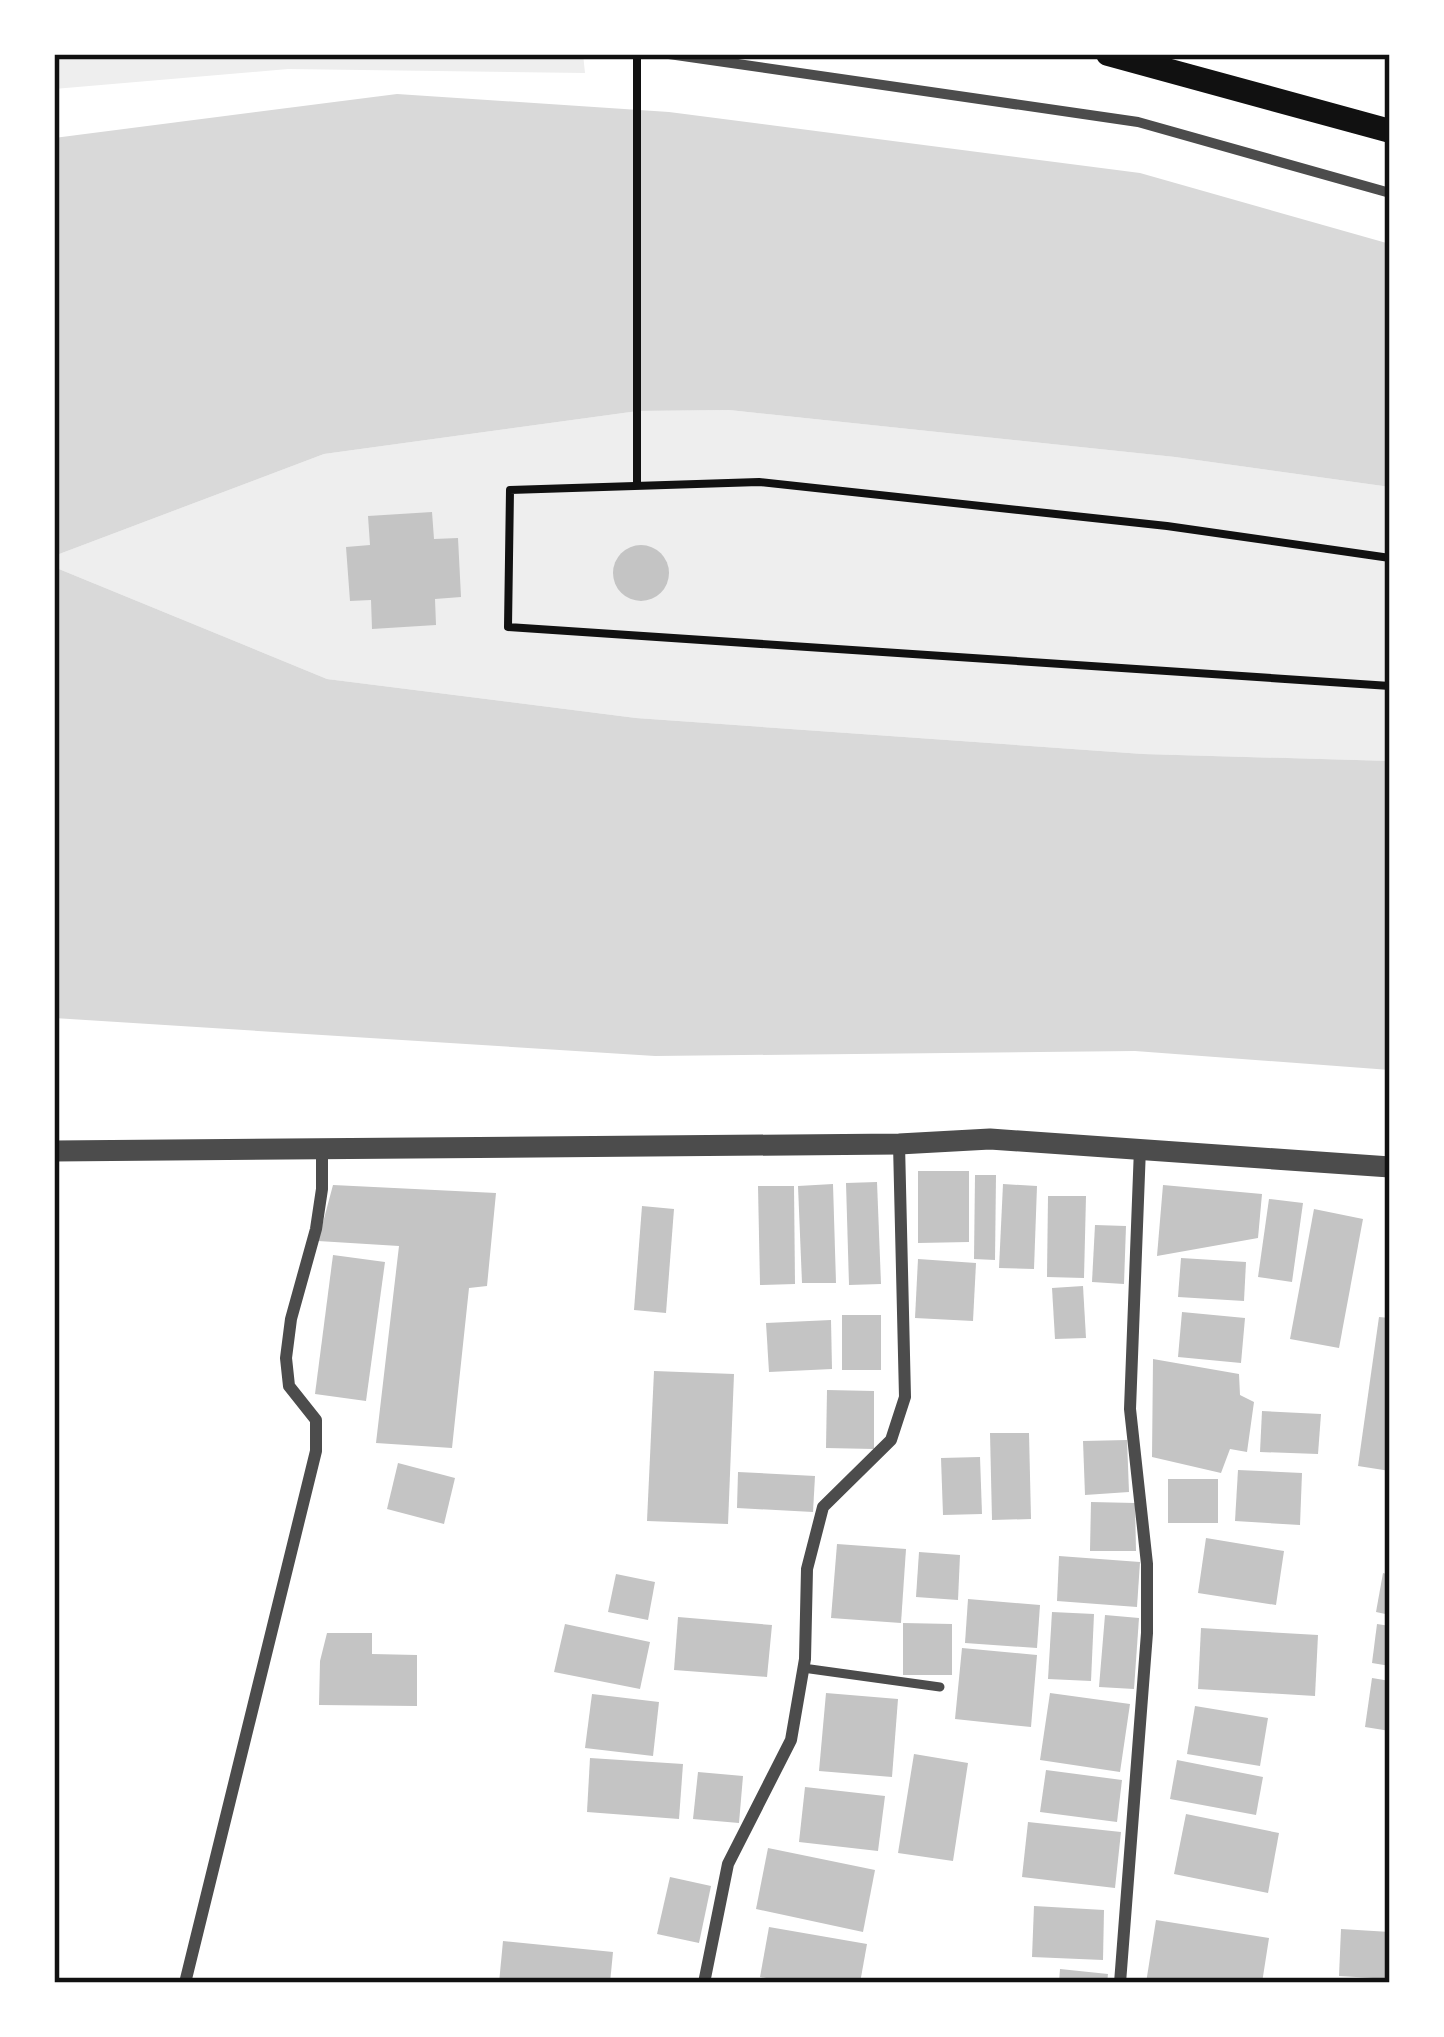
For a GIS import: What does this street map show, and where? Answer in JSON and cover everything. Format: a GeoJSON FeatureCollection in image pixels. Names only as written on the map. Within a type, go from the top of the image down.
{"type":"FeatureCollection","features":[{"type":"Feature","properties":{"kind":"main road"},"geometry":{"type":"LineString","coordinates":[[1108,54],[1390,131]]}},
{"type":"Feature","properties":{"kind":"street"},"geometry":{"type":"LineString","coordinates":[[669,54],[1138,122],[1390,193]]}},
{"type":"Feature","properties":{"kind":"street"},"geometry":{"type":"LineString","coordinates":[[54,1151],[899,1144],[991,1139],[1390,1167]]}},
{"type":"Feature","properties":{"kind":"street"},"geometry":{"type":"LineString","coordinates":[[704,1983],[728,1864],[791,1740],[803,1668],[807,1569],[823,1507],[891,1440],[904,1397],[899,1144]]}},
{"type":"Feature","properties":{"kind":"street"},"geometry":{"type":"LineString","coordinates":[[1120,1983],[1147,1633],[1148,1564],[1130,1409],[1140,1148]]}},
{"type":"Feature","properties":{"kind":"street"},"geometry":{"type":"LineString","coordinates":[[184,1983],[316,1450],[316,1420],[289,1386],[286,1358],[291,1319],[316,1229],[322,1149]]}},
{"type":"Feature","properties":{"kind":"lane"},"geometry":{"type":"LineString","coordinates":[[803,1668],[940,1687]]}},
{"type":"Feature","properties":{"kind":"path"},"geometry":{"type":"LineString","coordinates":[[637,54],[637,484]]}},
{"type":"Feature","properties":{"kind":"path"},"geometry":{"type":"LineString","coordinates":[[1390,558],[1167,526],[760,482],[510,490],[508,627],[1390,686]]}},
{"type":"Feature","properties":{"kind":"shaded area"},"geometry":{"type":"Polygon","coordinates":[[[54,54],[583,54],[585,73],[288,69],[54,89],[54,54]]]}},
{"type":"Feature","properties":{"kind":"shaded area"},"geometry":{"type":"Polygon","coordinates":[[[397,94],[669,112],[1140,173],[1390,244],[1390,487],[1175,457],[729,410],[638,411],[324,454],[54,556],[54,138],[397,94]]]}},
{"type":"Feature","properties":{"kind":"shaded area"},"geometry":{"type":"Polygon","coordinates":[[[729,410],[1175,457],[1390,487],[1390,761],[1143,754],[636,718],[327,679],[54,567],[54,556],[324,454],[638,411],[729,410]]]}},
{"type":"Feature","properties":{"kind":"shaded area"},"geometry":{"type":"Polygon","coordinates":[[[54,567],[327,679],[636,718],[1143,754],[1390,761],[1390,1070],[1135,1051],[655,1056],[54,1018],[54,567]]]}},
{"type":"Feature","properties":{"kind":"building"},"geometry":{"type":"Polygon","coordinates":[[[432,512],[434,539],[458,538],[461,597],[435,599],[436,625],[372,629],[371,600],[350,601],[346,547],[370,545],[368,516],[432,512]]]}},
{"type":"Feature","properties":{"kind":"building"},"geometry":{"type":"Polygon","coordinates":[[[641,545],[661,553],[669,573],[661,593],[641,601],[621,593],[613,573],[621,553],[641,545]]]}},
{"type":"Feature","properties":{"kind":"building"},"geometry":{"type":"Polygon","coordinates":[[[918,1171],[969,1171],[969,1242],[918,1243],[918,1171]]]}},
{"type":"Feature","properties":{"kind":"building"},"geometry":{"type":"Polygon","coordinates":[[[975,1175],[996,1175],[995,1260],[974,1259],[975,1175]]]}},
{"type":"Feature","properties":{"kind":"building"},"geometry":{"type":"Polygon","coordinates":[[[877,1182],[881,1284],[849,1285],[846,1183],[877,1182]]]}},
{"type":"Feature","properties":{"kind":"building"},"geometry":{"type":"Polygon","coordinates":[[[833,1184],[836,1283],[802,1283],[798,1186],[833,1184]]]}},
{"type":"Feature","properties":{"kind":"building"},"geometry":{"type":"Polygon","coordinates":[[[1003,1184],[1037,1186],[1034,1269],[999,1268],[1003,1184]]]}},
{"type":"Feature","properties":{"kind":"building"},"geometry":{"type":"Polygon","coordinates":[[[333,1185],[496,1193],[487,1286],[469,1288],[452,1448],[376,1443],[399,1246],[318,1241],[333,1185]]]}},
{"type":"Feature","properties":{"kind":"building"},"geometry":{"type":"Polygon","coordinates":[[[1163,1185],[1262,1194],[1258,1238],[1157,1256],[1163,1185]]]}},
{"type":"Feature","properties":{"kind":"building"},"geometry":{"type":"Polygon","coordinates":[[[758,1186],[794,1186],[795,1284],[760,1285],[758,1186]]]}},
{"type":"Feature","properties":{"kind":"building"},"geometry":{"type":"Polygon","coordinates":[[[1048,1196],[1086,1196],[1084,1278],[1047,1277],[1048,1196]]]}},
{"type":"Feature","properties":{"kind":"building"},"geometry":{"type":"Polygon","coordinates":[[[1269,1199],[1303,1203],[1292,1282],[1258,1277],[1269,1199]]]}},
{"type":"Feature","properties":{"kind":"building"},"geometry":{"type":"Polygon","coordinates":[[[642,1206],[674,1209],[666,1313],[634,1310],[642,1206]]]}},
{"type":"Feature","properties":{"kind":"building"},"geometry":{"type":"Polygon","coordinates":[[[1314,1209],[1363,1219],[1339,1348],[1290,1339],[1314,1209]]]}},
{"type":"Feature","properties":{"kind":"building"},"geometry":{"type":"Polygon","coordinates":[[[1095,1225],[1126,1226],[1124,1284],[1092,1282],[1095,1225]]]}},
{"type":"Feature","properties":{"kind":"building"},"geometry":{"type":"Polygon","coordinates":[[[333,1255],[385,1262],[366,1401],[315,1394],[333,1255]]]}},
{"type":"Feature","properties":{"kind":"building"},"geometry":{"type":"Polygon","coordinates":[[[1181,1258],[1246,1262],[1244,1301],[1178,1297],[1181,1258]]]}},
{"type":"Feature","properties":{"kind":"building"},"geometry":{"type":"Polygon","coordinates":[[[918,1259],[976,1263],[973,1321],[915,1318],[918,1259]]]}},
{"type":"Feature","properties":{"kind":"building"},"geometry":{"type":"Polygon","coordinates":[[[1083,1286],[1086,1338],[1055,1339],[1052,1288],[1083,1286]]]}},
{"type":"Feature","properties":{"kind":"building"},"geometry":{"type":"Polygon","coordinates":[[[1182,1312],[1245,1318],[1241,1363],[1178,1357],[1182,1312]]]}},
{"type":"Feature","properties":{"kind":"building"},"geometry":{"type":"Polygon","coordinates":[[[842,1315],[881,1315],[881,1370],[842,1370],[842,1315]]]}},
{"type":"Feature","properties":{"kind":"building"},"geometry":{"type":"Polygon","coordinates":[[[1379,1317],[1390,1318],[1390,1471],[1358,1466],[1379,1317]]]}},
{"type":"Feature","properties":{"kind":"building"},"geometry":{"type":"Polygon","coordinates":[[[831,1320],[832,1369],[769,1372],[766,1323],[831,1320]]]}},
{"type":"Feature","properties":{"kind":"building"},"geometry":{"type":"Polygon","coordinates":[[[1153,1359],[1239,1374],[1240,1395],[1254,1402],[1247,1452],[1230,1449],[1221,1473],[1152,1457],[1153,1359]]]}},
{"type":"Feature","properties":{"kind":"building"},"geometry":{"type":"Polygon","coordinates":[[[654,1371],[734,1374],[728,1524],[647,1521],[654,1371]]]}},
{"type":"Feature","properties":{"kind":"building"},"geometry":{"type":"Polygon","coordinates":[[[827,1390],[874,1391],[874,1449],[826,1448],[827,1390]]]}},
{"type":"Feature","properties":{"kind":"building"},"geometry":{"type":"Polygon","coordinates":[[[1262,1411],[1321,1414],[1318,1454],[1260,1452],[1262,1411]]]}},
{"type":"Feature","properties":{"kind":"building"},"geometry":{"type":"Polygon","coordinates":[[[990,1433],[1029,1433],[1031,1519],[992,1520],[990,1433]]]}},
{"type":"Feature","properties":{"kind":"building"},"geometry":{"type":"Polygon","coordinates":[[[1127,1440],[1129,1492],[1085,1495],[1083,1441],[1127,1440]]]}},
{"type":"Feature","properties":{"kind":"building"},"geometry":{"type":"Polygon","coordinates":[[[980,1457],[982,1514],[943,1515],[941,1458],[980,1457]]]}},
{"type":"Feature","properties":{"kind":"building"},"geometry":{"type":"Polygon","coordinates":[[[398,1463],[455,1478],[444,1524],[387,1509],[398,1463]]]}},
{"type":"Feature","properties":{"kind":"building"},"geometry":{"type":"Polygon","coordinates":[[[1238,1470],[1302,1473],[1300,1525],[1235,1521],[1238,1470]]]}},
{"type":"Feature","properties":{"kind":"building"},"geometry":{"type":"Polygon","coordinates":[[[738,1472],[815,1476],[813,1512],[737,1508],[738,1472]]]}},
{"type":"Feature","properties":{"kind":"building"},"geometry":{"type":"Polygon","coordinates":[[[1168,1479],[1218,1479],[1218,1523],[1168,1523],[1168,1479]]]}},
{"type":"Feature","properties":{"kind":"building"},"geometry":{"type":"Polygon","coordinates":[[[1091,1502],[1135,1503],[1136,1551],[1090,1551],[1091,1502]]]}},
{"type":"Feature","properties":{"kind":"building"},"geometry":{"type":"Polygon","coordinates":[[[1206,1538],[1284,1551],[1276,1605],[1198,1593],[1206,1538]]]}},
{"type":"Feature","properties":{"kind":"building"},"geometry":{"type":"Polygon","coordinates":[[[837,1544],[906,1549],[901,1623],[831,1618],[837,1544]]]}},
{"type":"Feature","properties":{"kind":"building"},"geometry":{"type":"Polygon","coordinates":[[[919,1552],[960,1555],[958,1600],[916,1597],[919,1552]]]}},
{"type":"Feature","properties":{"kind":"building"},"geometry":{"type":"Polygon","coordinates":[[[1059,1556],[1140,1562],[1137,1607],[1057,1601],[1059,1556]]]}},
{"type":"Feature","properties":{"kind":"building"},"geometry":{"type":"Polygon","coordinates":[[[1383,1573],[1390,1575],[1390,1615],[1376,1612],[1383,1573]]]}},
{"type":"Feature","properties":{"kind":"building"},"geometry":{"type":"Polygon","coordinates":[[[616,1574],[655,1582],[648,1620],[608,1612],[616,1574]]]}},
{"type":"Feature","properties":{"kind":"building"},"geometry":{"type":"Polygon","coordinates":[[[968,1599],[1040,1605],[1037,1648],[965,1643],[968,1599]]]}},
{"type":"Feature","properties":{"kind":"building"},"geometry":{"type":"Polygon","coordinates":[[[1052,1612],[1094,1614],[1091,1681],[1048,1679],[1052,1612]]]}},
{"type":"Feature","properties":{"kind":"building"},"geometry":{"type":"Polygon","coordinates":[[[1105,1615],[1139,1618],[1134,1689],[1099,1687],[1105,1615]]]}},
{"type":"Feature","properties":{"kind":"building"},"geometry":{"type":"Polygon","coordinates":[[[678,1617],[772,1625],[767,1677],[674,1670],[678,1617]]]}},
{"type":"Feature","properties":{"kind":"building"},"geometry":{"type":"Polygon","coordinates":[[[903,1623],[952,1624],[952,1675],[903,1675],[903,1623]]]}},
{"type":"Feature","properties":{"kind":"building"},"geometry":{"type":"Polygon","coordinates":[[[565,1624],[650,1642],[640,1689],[554,1672],[565,1624]]]}},
{"type":"Feature","properties":{"kind":"building"},"geometry":{"type":"Polygon","coordinates":[[[1377,1624],[1390,1626],[1390,1666],[1372,1663],[1377,1624]]]}},
{"type":"Feature","properties":{"kind":"building"},"geometry":{"type":"Polygon","coordinates":[[[1201,1628],[1318,1635],[1315,1696],[1198,1689],[1201,1628]]]}},
{"type":"Feature","properties":{"kind":"building"},"geometry":{"type":"Polygon","coordinates":[[[327,1633],[372,1633],[372,1654],[417,1655],[417,1706],[319,1705],[320,1661],[327,1633]]]}},
{"type":"Feature","properties":{"kind":"building"},"geometry":{"type":"Polygon","coordinates":[[[962,1648],[1037,1655],[1031,1727],[955,1719],[962,1648]]]}},
{"type":"Feature","properties":{"kind":"building"},"geometry":{"type":"Polygon","coordinates":[[[1372,1678],[1390,1681],[1390,1731],[1365,1727],[1372,1678]]]}},
{"type":"Feature","properties":{"kind":"building"},"geometry":{"type":"Polygon","coordinates":[[[826,1693],[898,1699],[892,1777],[819,1771],[826,1693]]]}},
{"type":"Feature","properties":{"kind":"building"},"geometry":{"type":"Polygon","coordinates":[[[1050,1693],[1130,1704],[1120,1772],[1040,1760],[1050,1693]]]}},
{"type":"Feature","properties":{"kind":"building"},"geometry":{"type":"Polygon","coordinates":[[[592,1694],[659,1702],[653,1756],[585,1748],[592,1694]]]}},
{"type":"Feature","properties":{"kind":"building"},"geometry":{"type":"Polygon","coordinates":[[[1195,1706],[1268,1718],[1260,1766],[1187,1754],[1195,1706]]]}},
{"type":"Feature","properties":{"kind":"building"},"geometry":{"type":"Polygon","coordinates":[[[914,1754],[968,1763],[953,1861],[898,1853],[914,1754]]]}},
{"type":"Feature","properties":{"kind":"building"},"geometry":{"type":"Polygon","coordinates":[[[590,1758],[683,1764],[679,1819],[587,1812],[590,1758]]]}},
{"type":"Feature","properties":{"kind":"building"},"geometry":{"type":"Polygon","coordinates":[[[1177,1760],[1263,1777],[1256,1815],[1170,1799],[1177,1760]]]}},
{"type":"Feature","properties":{"kind":"building"},"geometry":{"type":"Polygon","coordinates":[[[1046,1770],[1122,1780],[1117,1822],[1040,1812],[1046,1770]]]}},
{"type":"Feature","properties":{"kind":"building"},"geometry":{"type":"Polygon","coordinates":[[[698,1772],[743,1776],[739,1823],[693,1819],[698,1772]]]}},
{"type":"Feature","properties":{"kind":"building"},"geometry":{"type":"Polygon","coordinates":[[[805,1787],[885,1796],[878,1851],[799,1842],[805,1787]]]}},
{"type":"Feature","properties":{"kind":"building"},"geometry":{"type":"Polygon","coordinates":[[[1186,1814],[1279,1833],[1268,1893],[1174,1874],[1186,1814]]]}},
{"type":"Feature","properties":{"kind":"building"},"geometry":{"type":"Polygon","coordinates":[[[1028,1822],[1121,1832],[1115,1888],[1022,1877],[1028,1822]]]}},
{"type":"Feature","properties":{"kind":"building"},"geometry":{"type":"Polygon","coordinates":[[[768,1848],[875,1870],[863,1932],[756,1909],[768,1848]]]}},
{"type":"Feature","properties":{"kind":"building"},"geometry":{"type":"Polygon","coordinates":[[[670,1877],[711,1886],[699,1943],[657,1934],[670,1877]]]}},
{"type":"Feature","properties":{"kind":"building"},"geometry":{"type":"Polygon","coordinates":[[[1034,1906],[1104,1910],[1103,1960],[1032,1957],[1034,1906]]]}},
{"type":"Feature","properties":{"kind":"building"},"geometry":{"type":"Polygon","coordinates":[[[1156,1920],[1269,1938],[1262,1983],[1146,1983],[1156,1920]]]}},
{"type":"Feature","properties":{"kind":"building"},"geometry":{"type":"Polygon","coordinates":[[[769,1927],[867,1944],[860,1983],[794,1983],[760,1977],[769,1927]]]}},
{"type":"Feature","properties":{"kind":"building"},"geometry":{"type":"Polygon","coordinates":[[[1341,1929],[1390,1932],[1390,1979],[1339,1976],[1341,1929]]]}},
{"type":"Feature","properties":{"kind":"building"},"geometry":{"type":"Polygon","coordinates":[[[503,1941],[613,1952],[610,1983],[499,1983],[503,1941]]]}},
{"type":"Feature","properties":{"kind":"building"},"geometry":{"type":"Polygon","coordinates":[[[1060,1969],[1108,1974],[1107,1983],[1059,1983],[1060,1969]]]}}]}
